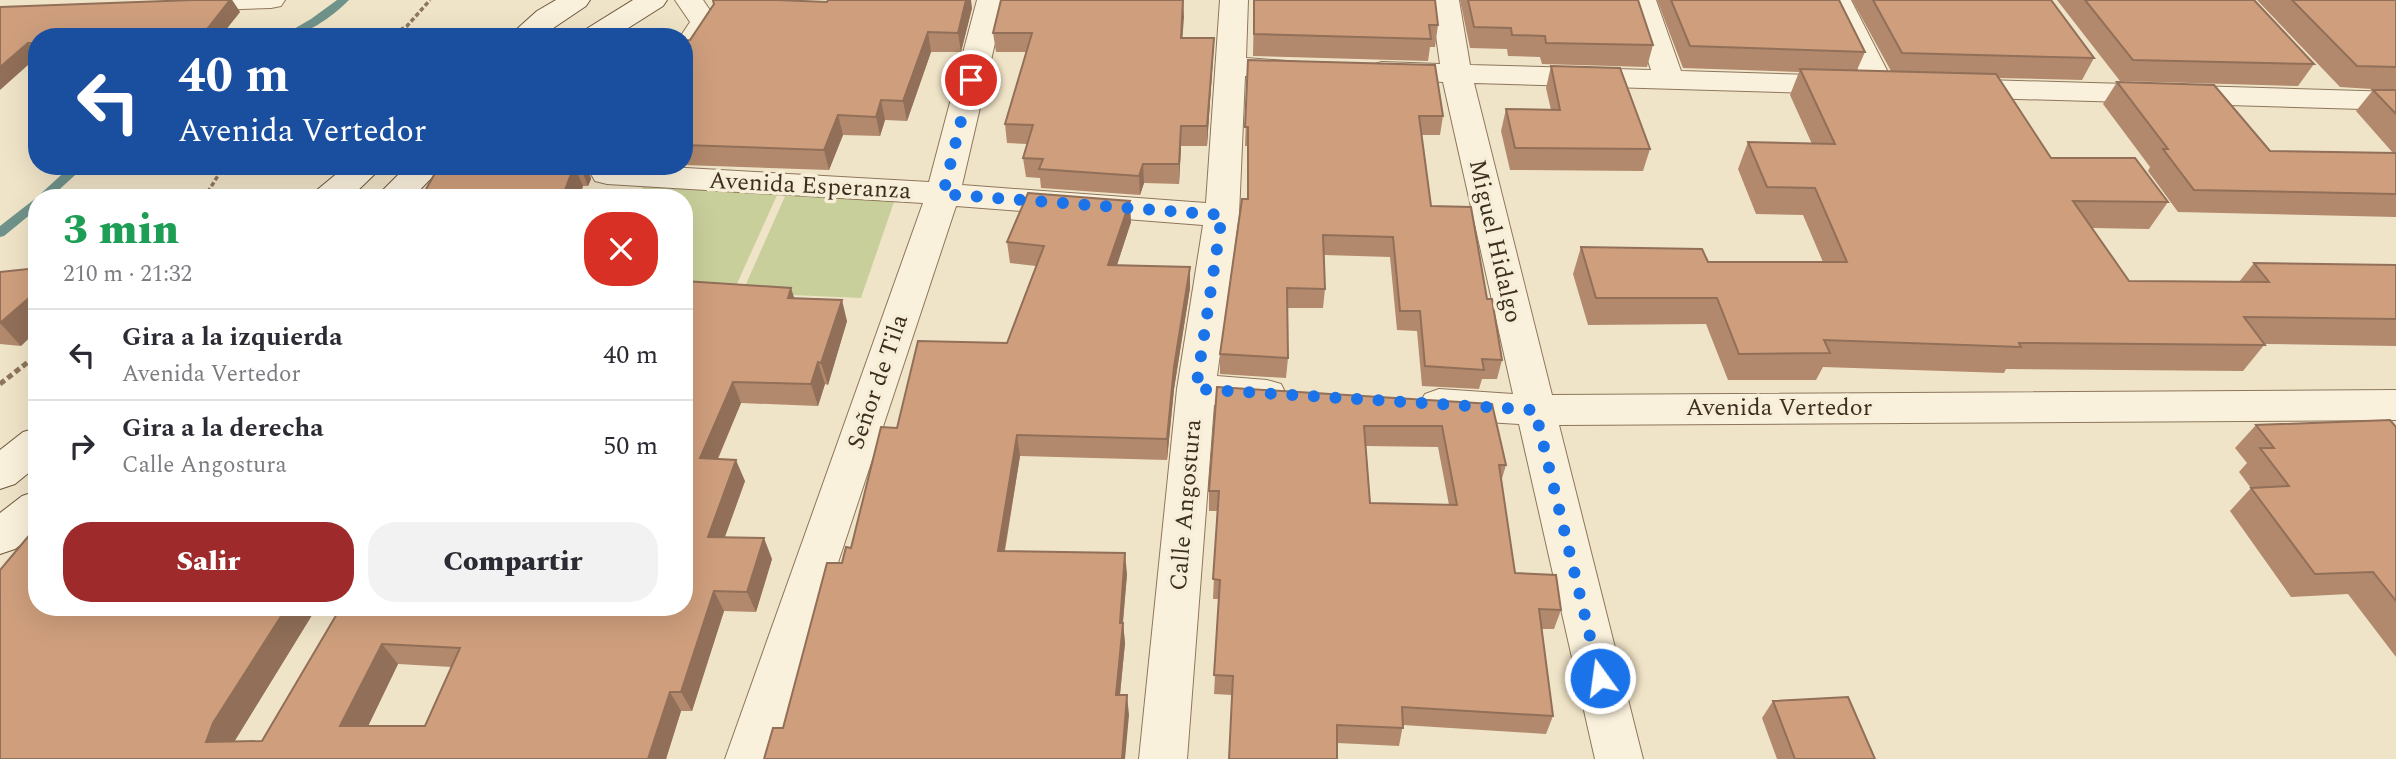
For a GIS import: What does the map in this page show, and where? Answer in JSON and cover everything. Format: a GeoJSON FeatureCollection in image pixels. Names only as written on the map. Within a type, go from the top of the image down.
{"type":"FeatureCollection","features":[{"type":"Feature","properties":{"kind":"street"},"geometry":{"type":"LineString","coordinates":[[149,4],[271,0]]}},
{"type":"Feature","properties":{"kind":"street"},"geometry":{"type":"LineString","coordinates":[[531,28],[550,8],[576,0]]}},
{"type":"Feature","properties":{"kind":"street"},"geometry":{"type":"LineString","coordinates":[[608,28],[653,0]]}},
{"type":"Feature","properties":{"kind":"street","name":"Señor de Tila"},"geometry":{"type":"LineString","coordinates":[[749,759],[943,194],[991,0]]}},
{"type":"Feature","properties":{"kind":"street","name":"Calle Angostura"},"geometry":{"type":"LineString","coordinates":[[1163,759],[1196,389],[1222,215],[1234,0]]}},
{"type":"Feature","properties":{"kind":"street","name":"Miguel Hidalgo"},"geometry":{"type":"LineString","coordinates":[[1445,0],[1456,73],[1619,759]]}},
{"type":"Feature","properties":{"kind":"street"},"geometry":{"type":"LineString","coordinates":[[1642,0],[1670,80]]}},
{"type":"Feature","properties":{"kind":"street"},"geometry":{"type":"LineString","coordinates":[[1837,0],[1902,87]]}},
{"type":"Feature","properties":{"kind":"street"},"geometry":{"type":"LineString","coordinates":[[691,28],[696,11]]}},
{"type":"Feature","properties":{"kind":"street"},"geometry":{"type":"LineString","coordinates":[[2087,62],[2110,93]]}},
{"type":"Feature","properties":{"kind":"street"},"geometry":{"type":"LineString","coordinates":[[1230,67],[2396,102]]}},
{"type":"Feature","properties":{"kind":"street"},"geometry":{"type":"LineString","coordinates":[[2302,69],[2330,99]]}},
{"type":"Feature","properties":{"kind":"street"},"geometry":{"type":"LineString","coordinates":[[340,189],[357,175]]}},
{"type":"Feature","properties":{"kind":"street"},"geometry":{"type":"LineString","coordinates":[[402,189],[417,175]]}},
{"type":"Feature","properties":{"kind":"street","name":"Avenida Esperanza"},"geometry":{"type":"LineString","coordinates":[[604,179],[943,194],[1222,215]]}},
{"type":"Feature","properties":{"kind":"street"},"geometry":{"type":"LineString","coordinates":[[1196,389],[1304,396]]}},
{"type":"Feature","properties":{"kind":"street","name":"Avenida Vertedor"},"geometry":{"type":"LineString","coordinates":[[1399,401],[1535,410],[2382,416]]}},
{"type":"Feature","properties":{"kind":"street"},"geometry":{"type":"LineString","coordinates":[[0,473],[28,450]]}},
{"type":"Feature","properties":{"kind":"street"},"geometry":{"type":"LineString","coordinates":[[0,537],[28,515]]}},
{"type":"Feature","properties":{"kind":"path"},"geometry":{"type":"LineString","coordinates":[[404,28],[430,0]]}},
{"type":"Feature","properties":{"kind":"path"},"geometry":{"type":"LineString","coordinates":[[0,384],[28,362]]}},
{"type":"Feature","properties":{"kind":"green space"},"geometry":{"type":"Polygon","coordinates":[[[643,187],[688,189],[642,189],[643,187]]]}},
{"type":"Feature","properties":{"kind":"green space"},"geometry":{"type":"Polygon","coordinates":[[[693,189],[778,193],[731,297],[693,295],[693,189]]]}},
{"type":"Feature","properties":{"kind":"green space"},"geometry":{"type":"Polygon","coordinates":[[[786,194],[895,199],[861,298],[742,293],[786,194]]]}},
{"type":"Feature","properties":{"kind":"building"},"geometry":{"type":"Polygon","coordinates":[[[230,0],[208,28],[28,28],[28,43],[0,67],[0,7],[230,0]]]}},
{"type":"Feature","properties":{"kind":"building"},"geometry":{"type":"Polygon","coordinates":[[[713,0],[966,0],[958,33],[928,32],[903,101],[881,100],[876,117],[838,115],[824,150],[693,145],[693,36],[714,4],[713,0]]]}},
{"type":"Feature","properties":{"kind":"building"},"geometry":{"type":"Polygon","coordinates":[[[1001,0],[1183,0],[1181,38],[1214,38],[1207,126],[1181,126],[1179,164],[1143,164],[1139,176],[1039,169],[1043,159],[1023,158],[1033,125],[1005,124],[1032,33],[993,33],[1001,0]]]}},
{"type":"Feature","properties":{"kind":"building"},"geometry":{"type":"Polygon","coordinates":[[[1254,0],[1435,0],[1438,25],[1429,25],[1431,39],[1254,34],[1254,0]]]}},
{"type":"Feature","properties":{"kind":"building"},"geometry":{"type":"Polygon","coordinates":[[[1468,0],[1638,0],[1653,45],[1546,43],[1545,36],[1512,35],[1511,28],[1474,27],[1468,0]]]}},
{"type":"Feature","properties":{"kind":"building"},"geometry":{"type":"Polygon","coordinates":[[[1671,0],[1839,0],[1865,52],[1690,46],[1671,0]]]}},
{"type":"Feature","properties":{"kind":"building"},"geometry":{"type":"Polygon","coordinates":[[[1873,0],[2051,0],[2094,58],[1902,53],[1873,0]]]}},
{"type":"Feature","properties":{"kind":"building"},"geometry":{"type":"Polygon","coordinates":[[[2085,0],[2254,0],[2314,64],[2133,60],[2085,0]]]}},
{"type":"Feature","properties":{"kind":"building"},"geometry":{"type":"Polygon","coordinates":[[[2292,0],[2396,0],[2396,67],[2357,66],[2292,0]]]}},
{"type":"Feature","properties":{"kind":"building"},"geometry":{"type":"Polygon","coordinates":[[[1248,60],[1435,65],[1443,116],[1419,116],[1431,206],[1471,207],[1487,299],[1492,299],[1502,360],[1482,359],[1484,370],[1425,366],[1420,311],[1400,311],[1393,237],[1323,235],[1325,289],[1287,288],[1288,358],[1220,354],[1242,199],[1248,199],[1248,127],[1245,127],[1248,60]]]}},
{"type":"Feature","properties":{"kind":"building"},"geometry":{"type":"Polygon","coordinates":[[[1551,66],[1620,68],[1650,149],[1515,148],[1506,109],[1560,110],[1551,66]]]}},
{"type":"Feature","properties":{"kind":"building"},"geometry":{"type":"Polygon","coordinates":[[[1800,69],[1996,74],[2051,158],[2135,158],[2168,202],[2073,201],[2129,281],[2269,282],[2254,263],[2396,265],[2396,319],[2244,317],[2265,345],[2019,343],[2021,347],[1824,340],[1830,353],[1739,354],[1717,298],[1596,298],[1581,247],[1702,249],[1708,262],[1847,262],[1815,188],[1767,187],[1748,142],[1835,144],[1800,69]]]}},
{"type":"Feature","properties":{"kind":"building"},"geometry":{"type":"Polygon","coordinates":[[[2117,82],[2214,85],[2270,151],[2396,153],[2396,194],[2194,190],[2163,149],[2168,149],[2117,82]]]}},
{"type":"Feature","properties":{"kind":"building"},"geometry":{"type":"Polygon","coordinates":[[[2373,90],[2396,90],[2396,114],[2373,90]]]}},
{"type":"Feature","properties":{"kind":"building"},"geometry":{"type":"Polygon","coordinates":[[[434,175],[571,175],[565,189],[426,189],[434,175]]]}},
{"type":"Feature","properties":{"kind":"building"},"geometry":{"type":"Polygon","coordinates":[[[1028,193],[1130,201],[1108,265],[1190,267],[1174,367],[1167,439],[1017,435],[998,551],[1125,553],[1120,623],[1123,623],[1116,695],[1127,695],[1122,759],[764,759],[773,728],[783,728],[827,563],[842,563],[846,547],[851,548],[881,427],[897,428],[918,341],[1007,343],[1044,246],[1007,242],[1028,193]]]}},
{"type":"Feature","properties":{"kind":"building"},"geometry":{"type":"Polygon","coordinates":[[[28,269],[28,299],[0,323],[0,272],[28,269]]]}},
{"type":"Feature","properties":{"kind":"building"},"geometry":{"type":"Polygon","coordinates":[[[693,282],[791,288],[788,298],[842,300],[821,363],[818,362],[811,384],[733,382],[700,458],[736,460],[708,537],[764,538],[747,592],[714,591],[681,692],[670,692],[648,759],[0,759],[0,570],[28,537],[28,616],[281,616],[213,723],[206,742],[262,741],[336,616],[693,616],[693,282]],[[382,644],[340,726],[425,726],[460,648],[382,644]]]}},
{"type":"Feature","properties":{"kind":"building"},"geometry":{"type":"Polygon","coordinates":[[[1217,387],[1492,404],[1506,465],[1499,465],[1515,573],[1556,575],[1561,610],[1539,609],[1553,716],[1402,707],[1403,728],[1337,725],[1337,759],[1229,759],[1233,676],[1214,675],[1220,580],[1213,579],[1219,491],[1209,491],[1217,387]],[[1364,426],[1370,503],[1457,505],[1442,426],[1364,426]]]}},
{"type":"Feature","properties":{"kind":"building"},"geometry":{"type":"Polygon","coordinates":[[[2390,420],[2396,427],[2396,601],[2373,572],[2315,574],[2251,488],[2289,486],[2260,448],[2274,448],[2256,425],[2390,420]]]}},
{"type":"Feature","properties":{"kind":"building"},"geometry":{"type":"Polygon","coordinates":[[[1848,697],[1875,759],[1795,759],[1773,701],[1848,697]]]}},
{"type":"Feature","properties":{"kind":"waterway"},"geometry":{"type":"LineString","coordinates":[[302,28],[344,0]]}},
{"type":"Feature","properties":{"kind":"waterway"},"geometry":{"type":"LineString","coordinates":[[52,189],[69,175]]}},
{"type":"Feature","properties":{"kind":"waterway"},"geometry":{"type":"LineString","coordinates":[[0,233],[28,210]]}},
{"type":"Feature","properties":{"kind":"route"},"geometry":{"type":"LineString","coordinates":[[971,80],[943,194],[1222,215],[1196,389],[1535,410],[1600,678]]}}]}
